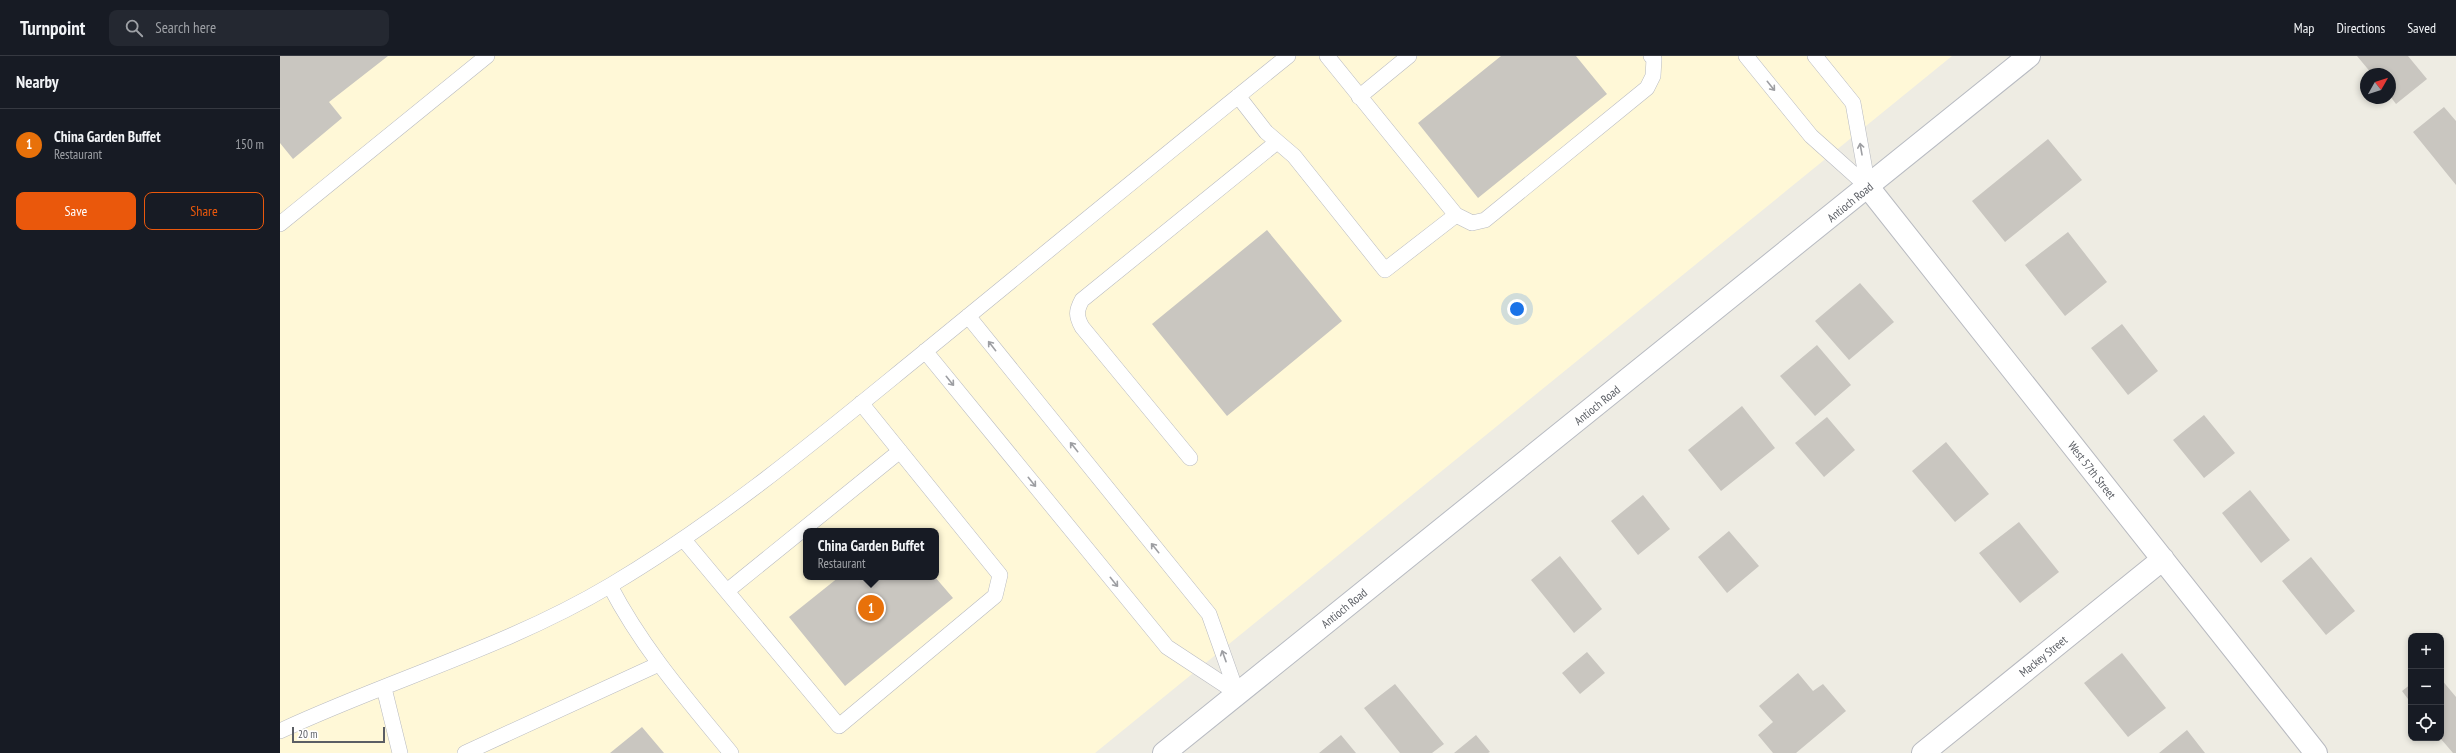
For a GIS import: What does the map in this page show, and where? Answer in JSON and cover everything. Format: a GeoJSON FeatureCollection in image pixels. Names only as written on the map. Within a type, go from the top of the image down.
{"type":"FeatureCollection","features":[{"type":"Feature","properties":{"kind":"main road","name":"Antioch Road"},"geometry":{"type":"LineString","coordinates":[[1164,753],[2029,56]]}},
{"type":"Feature","properties":{"kind":"main road","name":"West 57th Street"},"geometry":{"type":"LineString","coordinates":[[1868,187],[2316,753]]}},
{"type":"Feature","properties":{"kind":"main road","name":"Mackey Street"},"geometry":{"type":"LineString","coordinates":[[1923,753],[2163,559]]}},
{"type":"Feature","properties":{"kind":"lane"},"geometry":{"type":"LineString","coordinates":[[280,224],[487,56]]}},
{"type":"Feature","properties":{"kind":"lane"},"geometry":{"type":"LineString","coordinates":[[280,731],[476,651],[555,614],[610,586],[684,540],[861,403],[1288,56]]}},
{"type":"Feature","properties":{"kind":"lane"},"geometry":{"type":"LineString","coordinates":[[1327,56],[1456,215],[1472,223],[1485,220],[1647,88],[1653,76],[1654,59],[1651,56]]}},
{"type":"Feature","properties":{"kind":"lane"},"geometry":{"type":"LineString","coordinates":[[1359,97],[1409,56]]}},
{"type":"Feature","properties":{"kind":"lane"},"geometry":{"type":"LineString","coordinates":[[1746,56],[1811,136],[1868,187]]}},
{"type":"Feature","properties":{"kind":"lane"},"geometry":{"type":"LineString","coordinates":[[1815,56],[1853,103],[1868,187]]}},
{"type":"Feature","properties":{"kind":"lane"},"geometry":{"type":"LineString","coordinates":[[1238,96],[1266,132],[1294,156],[1385,270],[1456,215]]}},
{"type":"Feature","properties":{"kind":"lane"},"geometry":{"type":"LineString","coordinates":[[1190,458],[1082,327],[1076,316],[1078,307],[1082,300],[1277,142]]}},
{"type":"Feature","properties":{"kind":"lane"},"geometry":{"type":"LineString","coordinates":[[968,316],[1208,614],[1237,693]]}},
{"type":"Feature","properties":{"kind":"lane"},"geometry":{"type":"LineString","coordinates":[[925,351],[1167,647],[1237,693]]}},
{"type":"Feature","properties":{"kind":"lane"},"geometry":{"type":"LineString","coordinates":[[684,540],[839,726],[995,596],[1000,575],[861,403]]}},
{"type":"Feature","properties":{"kind":"lane"},"geometry":{"type":"LineString","coordinates":[[805,528],[900,451]]}},
{"type":"Feature","properties":{"kind":"lane"},"geometry":{"type":"LineString","coordinates":[[727,591],[803,529]]}},
{"type":"Feature","properties":{"kind":"lane"},"geometry":{"type":"LineString","coordinates":[[610,586],[629,623],[659,664],[731,753]]}},
{"type":"Feature","properties":{"kind":"lane"},"geometry":{"type":"LineString","coordinates":[[471,752],[659,664]]}},
{"type":"Feature","properties":{"kind":"lane"},"geometry":{"type":"LineString","coordinates":[[384,688],[400,753]]}},
{"type":"Feature","properties":{"kind":"shaded area"},"geometry":{"type":"Polygon","coordinates":[[[280,56],[1952,56],[1095,753],[280,753],[280,56]]]}},
{"type":"Feature","properties":{"kind":"building"},"geometry":{"type":"Polygon","coordinates":[[[280,56],[388,56],[329,102],[342,118],[293,159],[280,143],[280,56]]]}},
{"type":"Feature","properties":{"kind":"building"},"geometry":{"type":"Polygon","coordinates":[[[1501,56],[1576,56],[1607,94],[1478,198],[1418,123],[1501,56]]]}},
{"type":"Feature","properties":{"kind":"building"},"geometry":{"type":"Polygon","coordinates":[[[2357,56],[2408,56],[2427,79],[2396,104],[2396,68],[2367,68],[2357,56]]]}},
{"type":"Feature","properties":{"kind":"building"},"geometry":{"type":"Polygon","coordinates":[[[2444,107],[2456,121],[2456,185],[2413,132],[2444,107]]]}},
{"type":"Feature","properties":{"kind":"building"},"geometry":{"type":"Polygon","coordinates":[[[2048,139],[2082,180],[2005,242],[1972,201],[2048,139]]]}},
{"type":"Feature","properties":{"kind":"building"},"geometry":{"type":"Polygon","coordinates":[[[1267,230],[1342,321],[1227,416],[1152,324],[1267,230]]]}},
{"type":"Feature","properties":{"kind":"building"},"geometry":{"type":"Polygon","coordinates":[[[2068,232],[2107,282],[2065,316],[2025,265],[2068,232]]]}},
{"type":"Feature","properties":{"kind":"building"},"geometry":{"type":"Polygon","coordinates":[[[1860,283],[1894,322],[1849,360],[1815,321],[1860,283]]]}},
{"type":"Feature","properties":{"kind":"building"},"geometry":{"type":"Polygon","coordinates":[[[2122,324],[2158,371],[2128,395],[2091,348],[2122,324]]]}},
{"type":"Feature","properties":{"kind":"building"},"geometry":{"type":"Polygon","coordinates":[[[1817,345],[1851,385],[1815,416],[1780,376],[1817,345]]]}},
{"type":"Feature","properties":{"kind":"building"},"geometry":{"type":"Polygon","coordinates":[[[1742,406],[1775,448],[1721,491],[1688,450],[1742,406]]]}},
{"type":"Feature","properties":{"kind":"building"},"geometry":{"type":"Polygon","coordinates":[[[2204,415],[2235,453],[2204,478],[2173,440],[2204,415]]]}},
{"type":"Feature","properties":{"kind":"building"},"geometry":{"type":"Polygon","coordinates":[[[1827,417],[1855,450],[1824,477],[1795,443],[1827,417]]]}},
{"type":"Feature","properties":{"kind":"building"},"geometry":{"type":"Polygon","coordinates":[[[1946,442],[1989,494],[1955,522],[1912,471],[1946,442]]]}},
{"type":"Feature","properties":{"kind":"building"},"geometry":{"type":"Polygon","coordinates":[[[2250,490],[2290,540],[2261,563],[2222,513],[2250,490]]]}},
{"type":"Feature","properties":{"kind":"building"},"geometry":{"type":"Polygon","coordinates":[[[1643,495],[1670,529],[1638,555],[1611,521],[1643,495]]]}},
{"type":"Feature","properties":{"kind":"building"},"geometry":{"type":"Polygon","coordinates":[[[2019,522],[2059,572],[2020,603],[1979,553],[2019,522]]]}},
{"type":"Feature","properties":{"kind":"building"},"geometry":{"type":"Polygon","coordinates":[[[1729,531],[1759,566],[1727,593],[1698,557],[1729,531]]]}},
{"type":"Feature","properties":{"kind":"building"},"geometry":{"type":"Polygon","coordinates":[[[1560,556],[1602,609],[1574,633],[1531,580],[1560,556]]]}},
{"type":"Feature","properties":{"kind":"building"},"geometry":{"type":"Polygon","coordinates":[[[2311,557],[2355,611],[2326,635],[2282,581],[2311,557]]]}},
{"type":"Feature","properties":{"kind":"building"},"geometry":{"type":"Polygon","coordinates":[[[835,580],[938,580],[953,598],[845,686],[789,617],[835,580]]]}},
{"type":"Feature","properties":{"kind":"building"},"geometry":{"type":"Polygon","coordinates":[[[1587,652],[1605,673],[1580,694],[1562,673],[1587,652]]]}},
{"type":"Feature","properties":{"kind":"building"},"geometry":{"type":"Polygon","coordinates":[[[2122,653],[2166,708],[2128,737],[2084,683],[2122,653]]]}},
{"type":"Feature","properties":{"kind":"building"},"geometry":{"type":"Polygon","coordinates":[[[1798,673],[1813,691],[1823,684],[1846,711],[1796,753],[1773,753],[1758,735],[1773,722],[1759,706],[1798,673]]]}},
{"type":"Feature","properties":{"kind":"building"},"geometry":{"type":"Polygon","coordinates":[[[2444,683],[2456,697],[2456,753],[2453,753],[2443,741],[2444,741],[2444,683]]]}},
{"type":"Feature","properties":{"kind":"building"},"geometry":{"type":"Polygon","coordinates":[[[1395,684],[1444,744],[1432,753],[1400,753],[1364,708],[1395,684]]]}},
{"type":"Feature","properties":{"kind":"building"},"geometry":{"type":"Polygon","coordinates":[[[2408,686],[2408,699],[2402,691],[2408,686]]]}},
{"type":"Feature","properties":{"kind":"building"},"geometry":{"type":"Polygon","coordinates":[[[642,727],[664,753],[610,753],[642,727]]]}},
{"type":"Feature","properties":{"kind":"building"},"geometry":{"type":"Polygon","coordinates":[[[2187,730],[2205,753],[2159,753],[2187,730]]]}},
{"type":"Feature","properties":{"kind":"building"},"geometry":{"type":"Polygon","coordinates":[[[1341,735],[1356,753],[1319,753],[1341,735]]]}},
{"type":"Feature","properties":{"kind":"building"},"geometry":{"type":"Polygon","coordinates":[[[1476,735],[1490,752],[1454,753],[1476,735]]]}},
{"type":"Feature","properties":{"kind":"place","name":"China Garden Buffet"},"geometry":{"type":"Point","coordinates":[871,608]}}]}
